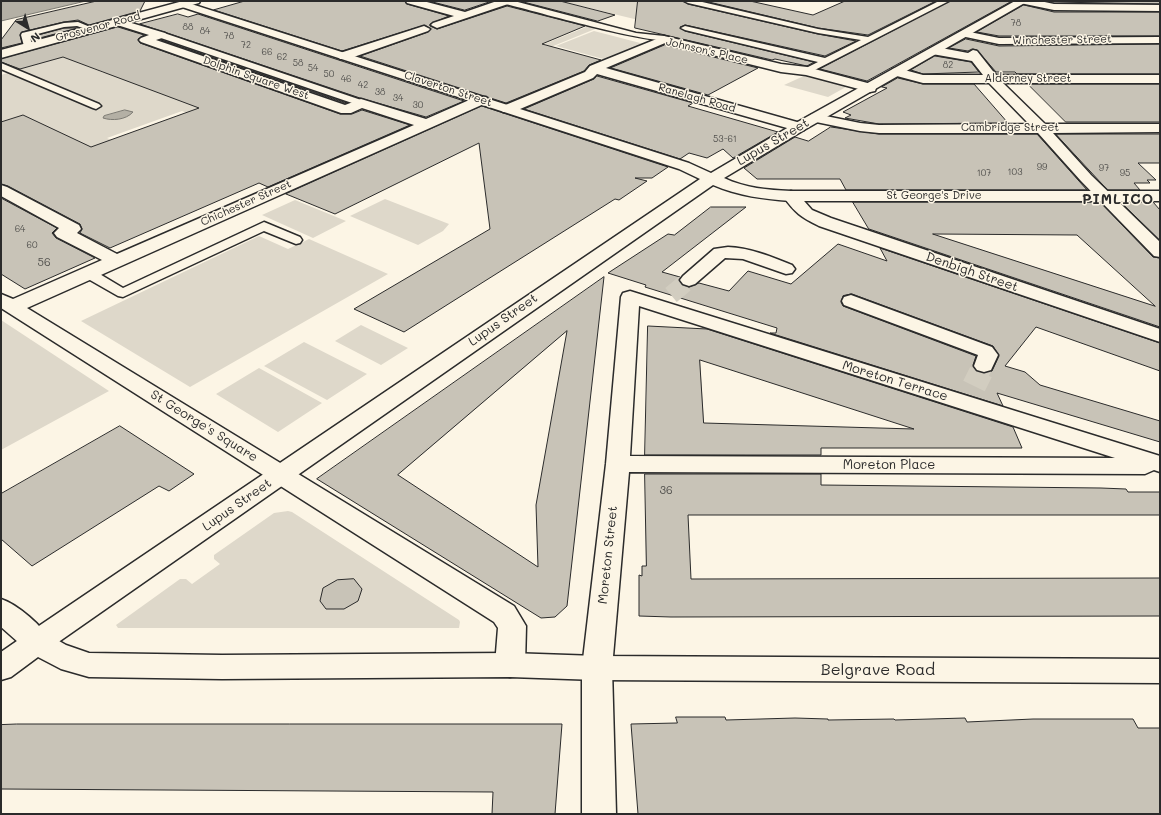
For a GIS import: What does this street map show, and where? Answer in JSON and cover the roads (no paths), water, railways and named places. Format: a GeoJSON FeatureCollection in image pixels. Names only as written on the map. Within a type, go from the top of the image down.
{"type":"FeatureCollection","features":[{"type":"Feature","properties":{"kind":"main road"},"geometry":{"type":"LineString","coordinates":[[411,1],[464,15]]}},
{"type":"Feature","properties":{"kind":"main road"},"geometry":{"type":"LineString","coordinates":[[437,25],[506,1]]}},
{"type":"Feature","properties":{"kind":"main road"},"geometry":{"type":"LineString","coordinates":[[1023,1],[1054,7],[1160,8]]}},
{"type":"Feature","properties":{"kind":"main road","name":"Lupus Street"},"geometry":{"type":"LineString","coordinates":[[1,668],[574,270],[712,177],[1023,1]]}},
{"type":"Feature","properties":{"kind":"main road"},"geometry":{"type":"LineString","coordinates":[[1114,1],[1142,21]]}},
{"type":"Feature","properties":{"kind":"main road","name":"Grosvenor Road"},"geometry":{"type":"LineString","coordinates":[[1,54],[189,3]]}},
{"type":"Feature","properties":{"kind":"main road","name":"Claverton Street"},"geometry":{"type":"LineString","coordinates":[[189,3],[344,56],[684,166],[712,177]]}},
{"type":"Feature","properties":{"kind":"main road"},"geometry":{"type":"LineString","coordinates":[[118,22],[161,35]]}},
{"type":"Feature","properties":{"kind":"main road"},"geometry":{"type":"LineString","coordinates":[[344,56],[424,29]]}},
{"type":"Feature","properties":{"kind":"main road","name":"Winchester Street"},"geometry":{"type":"LineString","coordinates":[[965,34],[999,41],[1158,34]]}},
{"type":"Feature","properties":{"kind":"main road","name":"Dolphin Square West"},"geometry":{"type":"LineString","coordinates":[[161,35],[145,40],[346,110],[361,104]]}},
{"type":"Feature","properties":{"kind":"main road","name":"Johnson's Place"},"geometry":{"type":"LineString","coordinates":[[508,109],[589,75],[594,69],[664,39],[781,68],[806,71],[870,88]]}},
{"type":"Feature","properties":{"kind":"main road"},"geometry":{"type":"LineString","coordinates":[[936,51],[974,56],[992,79],[1041,128],[1103,196],[1160,252]]}},
{"type":"Feature","properties":{"kind":"main road","name":"Ranelagh Road"},"geometry":{"type":"LineString","coordinates":[[594,69],[799,127]]}},
{"type":"Feature","properties":{"kind":"main road","name":"Alderney Street"},"geometry":{"type":"LineString","coordinates":[[897,72],[923,79],[1160,79]]}},
{"type":"Feature","properties":{"kind":"main road","name":"Chichester Street"},"geometry":{"type":"LineString","coordinates":[[6,303],[117,261],[481,100]]}},
{"type":"Feature","properties":{"kind":"main road"},"geometry":{"type":"LineString","coordinates":[[361,104],[426,124]]}},
{"type":"Feature","properties":{"kind":"main road","name":"Cambridge Street"},"geometry":{"type":"LineString","coordinates":[[816,118],[860,128],[879,129],[1160,128]]}},
{"type":"Feature","properties":{"kind":"main road","name":"Cambridge Street"},"geometry":{"type":"LineString","coordinates":[[835,131],[860,128]]}},
{"type":"Feature","properties":{"kind":"main road","name":"St George's Drive"},"geometry":{"type":"LineString","coordinates":[[712,177],[734,188],[742,190],[791,196],[1160,196]]}},
{"type":"Feature","properties":{"kind":"main road"},"geometry":{"type":"LineString","coordinates":[[1,190],[73,229],[63,233],[117,261]]}},
{"type":"Feature","properties":{"kind":"main road","name":"Denbigh Street"},"geometry":{"type":"LineString","coordinates":[[791,196],[806,213],[825,222],[1160,336]]}},
{"type":"Feature","properties":{"kind":"main road"},"geometry":{"type":"LineString","coordinates":[[689,280],[720,253],[726,252],[740,252],[786,269]]}},
{"type":"Feature","properties":{"kind":"main road","name":"Moreton Terrace"},"geometry":{"type":"LineString","coordinates":[[630,297],[664,300],[971,395],[1160,465]]}},
{"type":"Feature","properties":{"kind":"main road","name":"Moreton Street"},"geometry":{"type":"LineString","coordinates":[[599,814],[597,668],[618,464],[630,297]]}},
{"type":"Feature","properties":{"kind":"main road"},"geometry":{"type":"LineString","coordinates":[[851,301],[986,351],[988,355],[984,366]]}},
{"type":"Feature","properties":{"kind":"main road","name":"St George's Square"},"geometry":{"type":"LineString","coordinates":[[6,303],[504,614],[512,626],[510,665]]}},
{"type":"Feature","properties":{"kind":"main road","name":"Moreton Place"},"geometry":{"type":"LineString","coordinates":[[618,464],[1160,465]]}},
{"type":"Feature","properties":{"kind":"main road"},"geometry":{"type":"LineString","coordinates":[[1,610],[37,642],[56,654],[71,660],[90,664],[115,666],[222,667],[510,665],[597,668]]}},
{"type":"Feature","properties":{"kind":"main road","name":"Belgrave Road"},"geometry":{"type":"LineString","coordinates":[[597,668],[1160,671]]}},
{"type":"Feature","properties":{"kind":"lane"},"geometry":{"type":"LineString","coordinates":[[506,1],[636,35],[664,39]]}},
{"type":"Feature","properties":{"kind":"lane"},"geometry":{"type":"LineString","coordinates":[[688,1],[818,31],[868,39]]}},
{"type":"Feature","properties":{"kind":"lane"},"geometry":{"type":"LineString","coordinates":[[806,71],[945,1]]}},
{"type":"Feature","properties":{"kind":"lane"},"geometry":{"type":"LineString","coordinates":[[685,28],[826,61]]}},
{"type":"Feature","properties":{"kind":"lane"},"geometry":{"type":"LineString","coordinates":[[161,35],[258,70],[361,104]]}},
{"type":"Feature","properties":{"kind":"lane"},"geometry":{"type":"LineString","coordinates":[[1,66],[96,106]]}},
{"type":"Feature","properties":{"kind":"lane"},"geometry":{"type":"LineString","coordinates":[[88,273],[123,293],[264,226],[296,240]]}},
{"type":"Feature","properties":{"kind":"tunnel"},"geometry":{"type":"LineString","coordinates":[[671,295],[689,280]]}},
{"type":"Feature","properties":{"kind":"tunnel"},"geometry":{"type":"LineString","coordinates":[[980,373],[984,366]]}},
{"type":"Feature","properties":{"kind":"tunnel"},"geometry":{"type":"LineString","coordinates":[[974,386],[981,372]]}},
{"type":"Feature","properties":{"kind":"district","name":"PIMLICO"},"geometry":{"type":"Point","coordinates":[1118,200]}}]}
